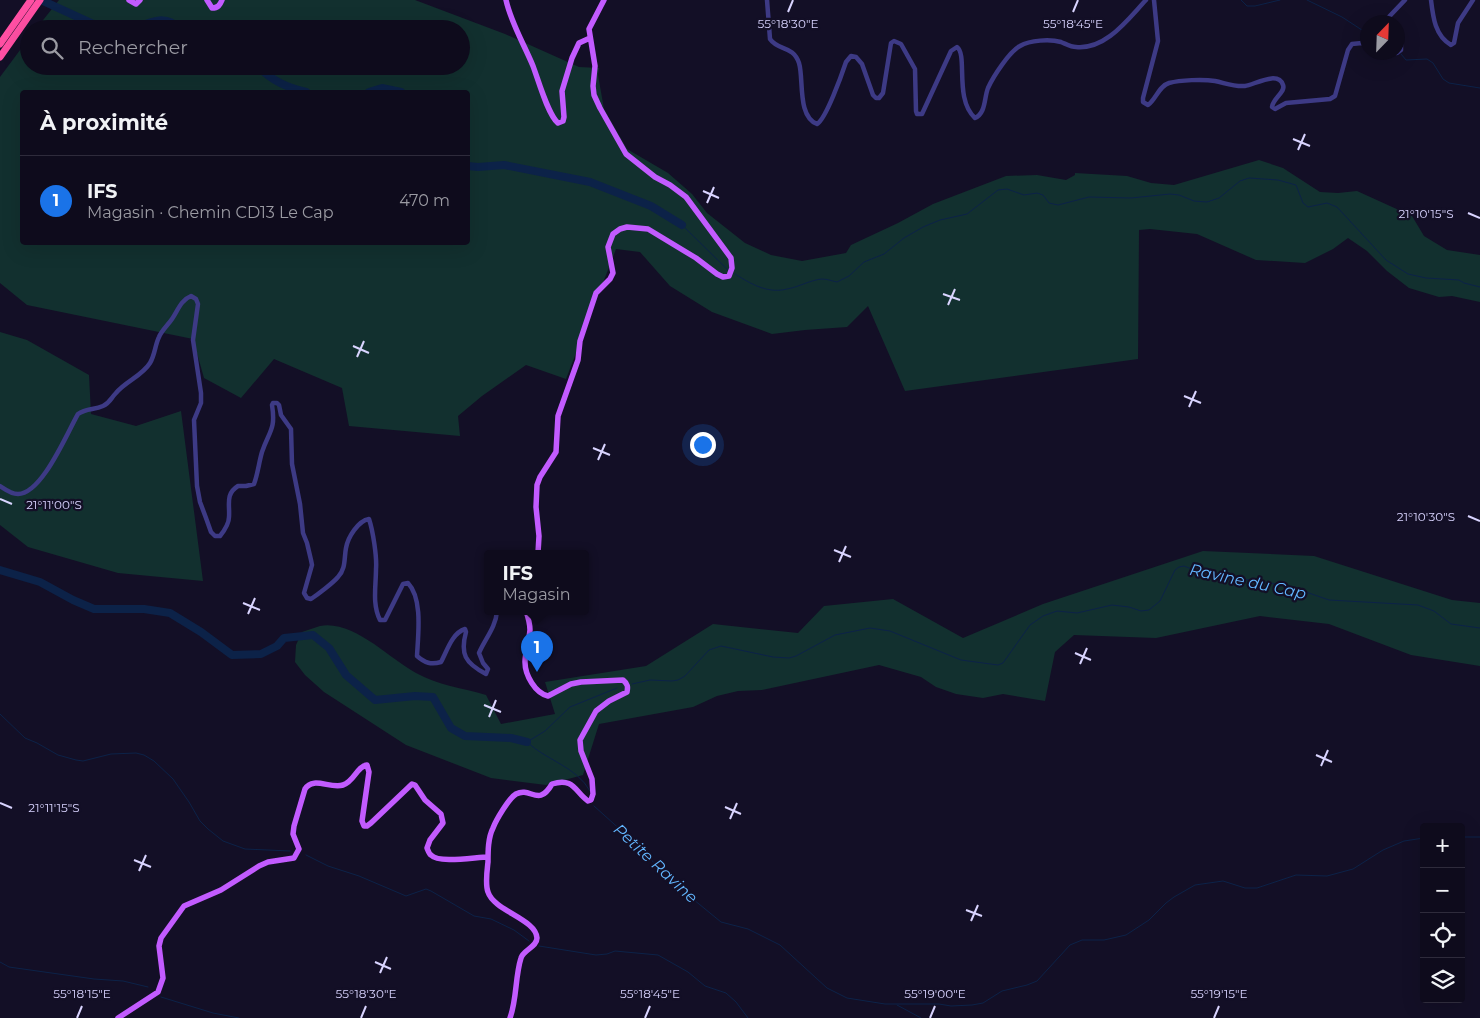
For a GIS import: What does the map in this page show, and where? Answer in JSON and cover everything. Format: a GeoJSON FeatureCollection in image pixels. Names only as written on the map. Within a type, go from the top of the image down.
{"type":"FeatureCollection","features":[{"type":"Feature","properties":{"kind":"highway"},"geometry":{"type":"LineString","coordinates":[[20,20],[31,0]]}},
{"type":"Feature","properties":{"kind":"highway"},"geometry":{"type":"LineString","coordinates":[[22,20],[40,0]]}},
{"type":"Feature","properties":{"kind":"highway"},"geometry":{"type":"LineString","coordinates":[[0,57],[20,20]]}},
{"type":"Feature","properties":{"kind":"highway"},"geometry":{"type":"LineString","coordinates":[[0,44],[20,23]]}},
{"type":"Feature","properties":{"kind":"main road"},"geometry":{"type":"LineString","coordinates":[[129,0],[136,4],[140,0]]}},
{"type":"Feature","properties":{"kind":"main road"},"geometry":{"type":"LineString","coordinates":[[207,0],[212,8],[219,7],[222,0]]}},
{"type":"Feature","properties":{"kind":"main road"},"geometry":{"type":"LineString","coordinates":[[506,0],[516,31],[554,119],[558,123],[563,121],[564,118],[562,91],[575,49],[579,43],[590,38]]}},
{"type":"Feature","properties":{"kind":"main road"},"geometry":{"type":"LineString","coordinates":[[538,550],[537,485],[556,452],[558,416],[578,360],[580,341],[596,293],[610,280],[613,273],[608,247],[613,234],[627,227],[648,229],[696,258],[720,276],[726,278],[732,271],[731,258],[686,197],[655,177],[626,154],[594,95],[595,66],[589,29],[604,0]]}},
{"type":"Feature","properties":{"kind":"main road"},"geometry":{"type":"LineString","coordinates":[[510,1018],[522,956],[535,944],[537,938],[535,932],[528,925],[492,900],[487,890],[488,856],[492,829],[511,798],[517,793],[522,792],[541,796],[547,793],[552,784],[564,782],[576,788],[588,801],[591,800],[593,794],[592,779],[581,751],[580,740],[596,711],[608,700],[627,692],[628,687],[627,683],[623,680],[594,680],[570,684],[548,696],[543,695],[536,689],[526,670],[525,661],[530,629],[527,615]]}},
{"type":"Feature","properties":{"kind":"main road"},"geometry":{"type":"LineString","coordinates":[[118,1018],[158,992],[162,986],[163,972],[159,946],[160,938],[184,906],[221,890],[268,862],[294,858],[299,849],[293,834],[294,826],[305,789],[312,783],[341,786],[351,781],[364,765],[367,765],[369,772],[362,821],[364,826],[371,823],[412,784],[418,788],[425,800],[443,818],[443,823],[430,840],[427,848],[430,855],[436,859],[444,860],[488,856]]}},
{"type":"Feature","properties":{"kind":"street"},"geometry":{"type":"LineString","coordinates":[[767,0],[770,39],[774,44],[791,51],[797,57],[806,110],[809,119],[816,124],[823,119],[846,62],[851,56],[856,57],[862,64],[873,95],[879,98],[883,93],[891,43],[894,41],[900,42],[916,69],[916,111],[917,114],[922,114],[951,51],[957,47],[962,54],[961,81],[964,97],[971,115],[975,118],[981,114],[988,89],[994,77],[1020,45],[1042,41],[1060,42],[1076,48],[1093,44],[1112,36],[1146,0]]}},
{"type":"Feature","properties":{"kind":"street"},"geometry":{"type":"LineString","coordinates":[[1154,0],[1158,41],[1143,98],[1143,102],[1148,105],[1160,89],[1168,83],[1205,80],[1240,86],[1249,86],[1271,78],[1278,80],[1284,88],[1273,101],[1272,107],[1276,109],[1286,103],[1330,99],[1337,93],[1348,50],[1352,44],[1360,43]]}},
{"type":"Feature","properties":{"kind":"street"},"geometry":{"type":"LineString","coordinates":[[1390,15],[1404,0]]}},
{"type":"Feature","properties":{"kind":"street"},"geometry":{"type":"LineString","coordinates":[[1431,0],[1437,30],[1451,45],[1454,43],[1458,23],[1473,0]]}},
{"type":"Feature","properties":{"kind":"street"},"geometry":{"type":"LineString","coordinates":[[0,486],[10,493],[17,494],[31,489],[50,466],[78,414],[83,410],[100,408],[108,403],[116,392],[143,372],[151,362],[159,337],[164,329],[172,320],[181,304],[186,298],[191,296],[196,299],[198,304],[193,340],[201,394],[201,403],[194,420],[197,486],[200,502],[211,532],[216,536],[220,536],[229,518],[228,500],[232,490],[238,486],[254,484],[262,452],[272,432],[274,422],[272,405],[277,403],[281,415],[291,429],[290,453],[300,504],[303,533],[312,565],[304,593],[307,598],[311,599],[338,577],[346,561],[348,541],[360,523],[369,519],[376,561],[375,589],[378,615],[380,620],[385,620],[403,584],[408,583],[412,586],[418,609],[417,656],[423,661],[429,664],[441,662],[455,636],[465,629],[466,632],[462,646],[464,653],[468,661],[486,674],[488,670],[479,653],[496,615]]}},
{"type":"Feature","properties":{"kind":"green space"},"geometry":{"type":"Polygon","coordinates":[[[59,0],[415,0],[468,20],[43,20],[59,0]]]}},
{"type":"Feature","properties":{"kind":"green space"},"geometry":{"type":"Polygon","coordinates":[[[470,21],[579,67],[599,68],[598,75],[604,109],[627,149],[668,173],[692,194],[707,213],[745,243],[771,255],[802,261],[846,253],[851,245],[933,204],[1006,176],[1037,175],[1066,180],[1075,175],[1075,173],[1127,176],[1151,183],[1174,185],[1259,160],[1283,168],[1320,192],[1357,191],[1412,216],[1424,236],[1447,250],[1480,255],[1480,302],[1452,296],[1439,297],[1409,288],[1387,271],[1367,251],[1348,238],[1333,249],[1305,263],[1256,260],[1197,234],[1150,229],[1139,230],[1138,359],[905,391],[868,306],[847,327],[772,334],[712,312],[670,286],[640,252],[616,249],[566,379],[526,365],[482,396],[458,416],[460,436],[349,426],[342,388],[274,359],[241,398],[204,378],[193,339],[27,305],[0,283],[0,77],[20,50],[20,75],[470,75],[470,21]]]}},
{"type":"Feature","properties":{"kind":"green space"},"geometry":{"type":"Polygon","coordinates":[[[0,332],[27,340],[89,375],[91,414],[136,426],[181,411],[203,581],[118,573],[28,547],[0,525],[0,332]]]}},
{"type":"Feature","properties":{"kind":"green space"},"geometry":{"type":"Polygon","coordinates":[[[1203,551],[1314,556],[1452,600],[1480,603],[1480,666],[1411,655],[1329,624],[1260,616],[1156,638],[1074,635],[1055,652],[1045,701],[1003,694],[983,698],[956,694],[936,687],[921,677],[879,665],[762,690],[738,691],[717,696],[693,707],[599,724],[583,775],[546,785],[491,778],[406,745],[324,692],[305,675],[295,662],[296,645],[302,632],[320,626],[333,626],[345,629],[358,634],[424,677],[486,695],[501,724],[555,714],[545,682],[646,666],[713,624],[798,633],[824,606],[893,599],[963,638],[1043,604],[1203,551]]]}},
{"type":"Feature","properties":{"kind":"waterway"},"geometry":{"type":"LineString","coordinates":[[41,0],[84,20]]}},
{"type":"Feature","properties":{"kind":"waterway"},"geometry":{"type":"LineString","coordinates":[[1241,0],[1247,6],[1280,0]]}},
{"type":"Feature","properties":{"kind":"waterway"},"geometry":{"type":"LineString","coordinates":[[1307,0],[1342,17],[1360,29]]}},
{"type":"Feature","properties":{"kind":"waterway"},"geometry":{"type":"LineString","coordinates":[[1405,59],[1427,59],[1433,63],[1443,79],[1449,83],[1480,88]]}},
{"type":"Feature","properties":{"kind":"waterway"},"geometry":{"type":"LineString","coordinates":[[268,75],[280,83],[299,90]]}},
{"type":"Feature","properties":{"kind":"waterway"},"geometry":{"type":"LineString","coordinates":[[376,90],[382,88],[392,90]]}},
{"type":"Feature","properties":{"kind":"waterway"},"geometry":{"type":"LineString","coordinates":[[470,166],[504,165],[590,182],[651,206],[682,225]]}},
{"type":"Feature","properties":{"kind":"waterway"},"geometry":{"type":"LineString","coordinates":[[735,274],[753,284],[773,290],[791,288],[822,279],[837,282],[849,276],[864,262],[884,254],[904,238],[923,227],[940,220],[967,214],[998,190],[1007,189],[1024,195],[1037,193],[1043,195],[1049,203],[1058,205],[1089,197],[1131,198],[1170,194],[1179,195],[1194,201],[1207,202],[1219,198],[1240,181],[1249,178],[1278,180],[1296,185],[1303,203],[1308,207],[1327,203],[1337,207],[1386,260],[1408,274],[1426,278],[1459,280],[1480,287]]}},
{"type":"Feature","properties":{"kind":"waterway"},"geometry":{"type":"LineString","coordinates":[[682,225],[728,270]]}},
{"type":"Feature","properties":{"kind":"waterway","name":"Ravine du Cap"},"geometry":{"type":"LineString","coordinates":[[632,684],[650,680],[678,680],[685,676],[709,650],[721,646],[773,657],[789,658],[835,635],[870,628],[890,631],[961,660],[998,665],[1003,663],[1030,625],[1043,616],[1057,611],[1077,613],[1112,605],[1141,611],[1149,610],[1160,601],[1175,570],[1184,566],[1202,573],[1283,585],[1329,600],[1418,605],[1434,611],[1451,624],[1480,628]]}},
{"type":"Feature","properties":{"kind":"waterway","name":"Ravine du Cap"},"geometry":{"type":"LineString","coordinates":[[0,570],[40,582],[94,609],[144,609],[170,613],[201,632],[232,655],[261,654],[277,646],[284,638],[313,635],[329,648],[346,675],[375,700],[415,696],[433,697],[451,728],[465,736],[511,738],[527,742]]}},
{"type":"Feature","properties":{"kind":"waterway","name":"Ravine du Cap"},"geometry":{"type":"LineString","coordinates":[[590,791],[577,776],[527,742],[545,731],[570,707],[617,688]]}},
{"type":"Feature","properties":{"kind":"waterway"},"geometry":{"type":"LineString","coordinates":[[0,714],[25,738],[58,755],[83,761],[111,754],[136,753],[144,755],[154,761],[173,779],[200,821],[223,841],[245,849],[290,851]]}},
{"type":"Feature","properties":{"kind":"waterway","name":"Petite Ravine"},"geometry":{"type":"LineString","coordinates":[[594,806],[643,850],[666,877],[721,922],[748,929],[780,945],[827,988],[847,998],[885,1004],[939,1004],[951,1006],[983,1003],[1002,991],[1037,981],[1070,945],[1082,940],[1104,940],[1126,935],[1149,920],[1174,897],[1195,885],[1223,881],[1245,888],[1257,888],[1296,875],[1327,876],[1353,869],[1383,850],[1404,841],[1420,839]]}},
{"type":"Feature","properties":{"kind":"waterway","name":"Petite Ravine"},"geometry":{"type":"LineString","coordinates":[[1465,837],[1480,837]]}},
{"type":"Feature","properties":{"kind":"waterway"},"geometry":{"type":"LineString","coordinates":[[306,855],[328,866],[359,876],[406,896],[426,889],[474,916],[491,919],[514,930],[529,941]]}},
{"type":"Feature","properties":{"kind":"waterway"},"geometry":{"type":"LineString","coordinates":[[539,946],[596,955],[615,951],[658,955],[688,972],[705,986],[726,993],[736,1002],[748,1018]]}},
{"type":"Feature","properties":{"kind":"waterway"},"geometry":{"type":"LineString","coordinates":[[0,962],[9,967],[94,979],[123,981],[148,987]]}},
{"type":"Feature","properties":{"kind":"waterway"},"geometry":{"type":"LineString","coordinates":[[161,997],[213,1013],[239,1018]]}},
{"type":"Feature","properties":{"kind":"waterway"},"geometry":{"type":"LineString","coordinates":[[897,1005],[921,1018]]}},
{"type":"Feature","properties":{"kind":"place","name":"IFS"},"geometry":{"type":"Point","coordinates":[537,672]}}]}
